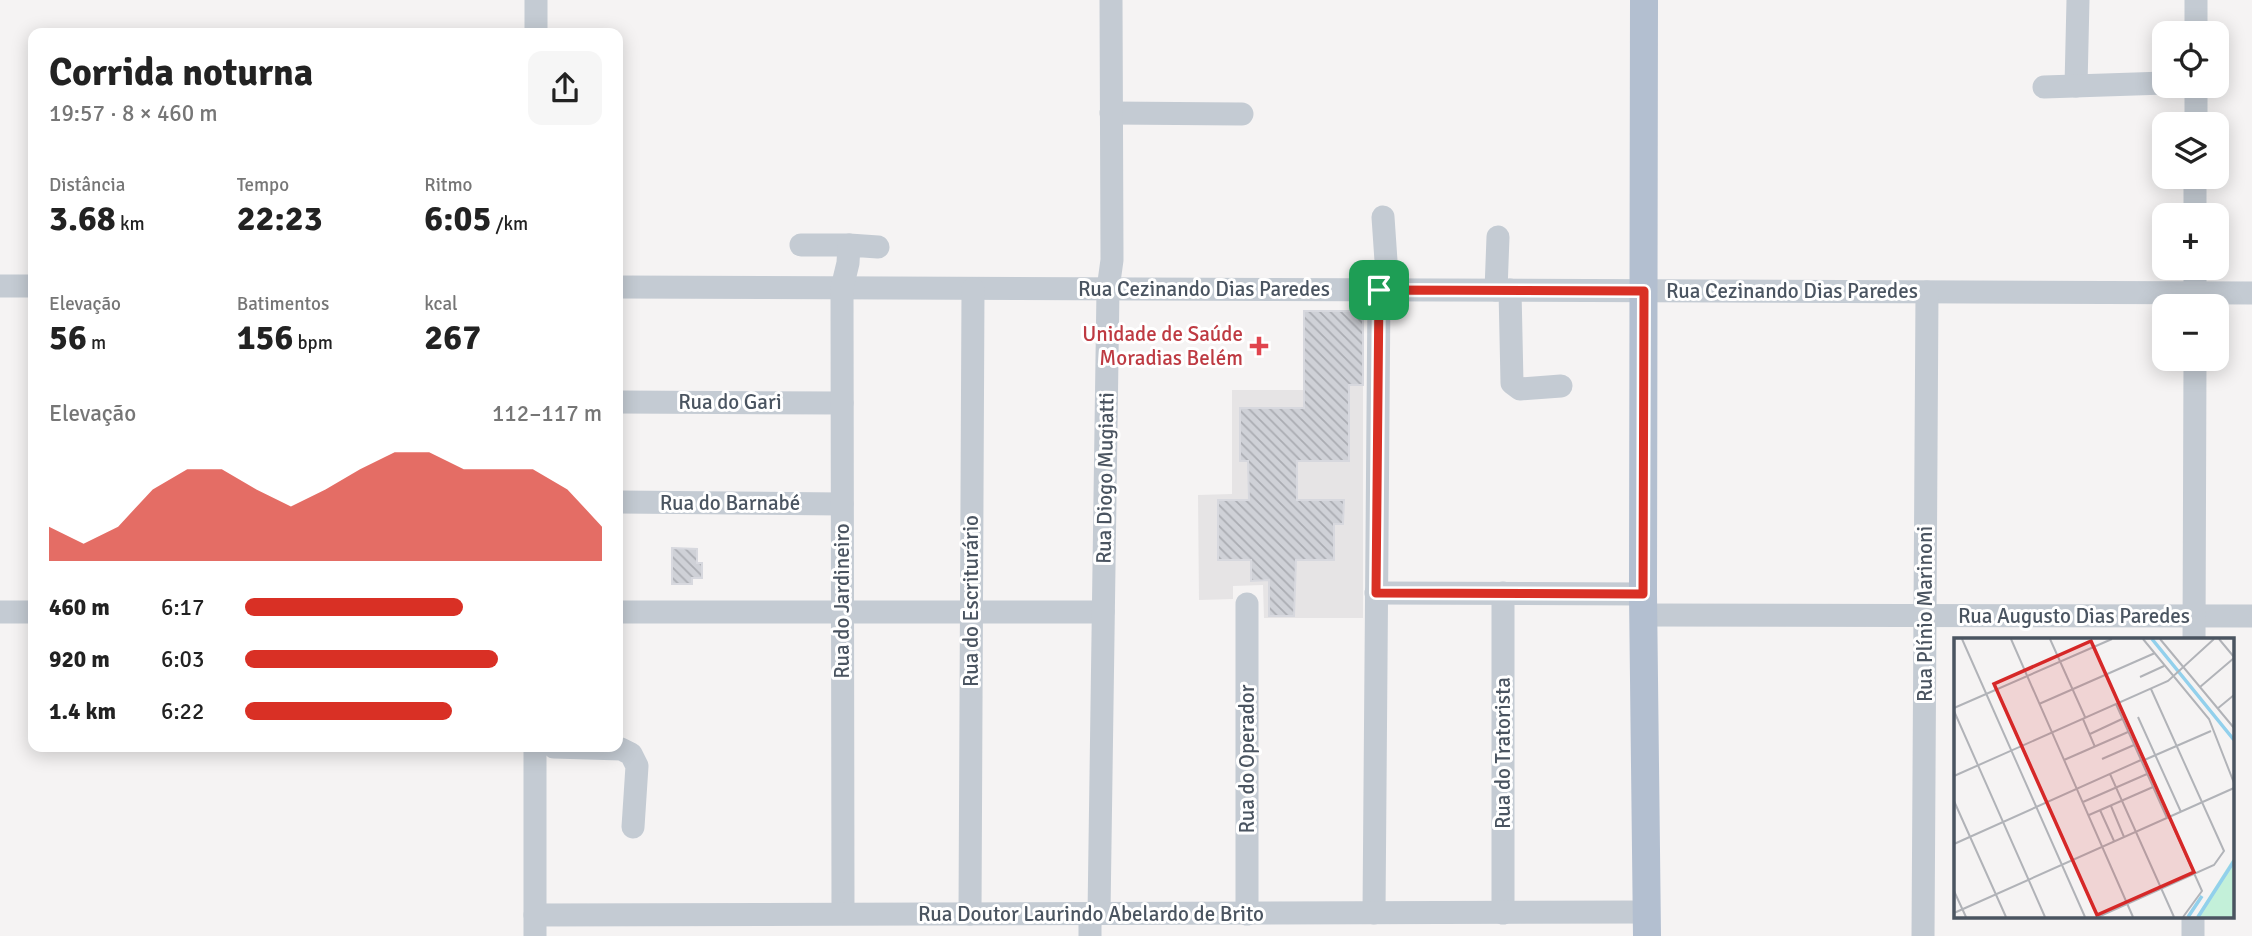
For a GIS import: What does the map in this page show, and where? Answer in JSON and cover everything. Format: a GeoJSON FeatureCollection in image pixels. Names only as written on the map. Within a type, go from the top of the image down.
{"type":"FeatureCollection","features":[{"type":"Feature","properties":{"kind":"main road"},"geometry":{"type":"LineString","coordinates":[[1644,0],[1643,604],[1648,924]]}},
{"type":"Feature","properties":{"kind":"street"},"geometry":{"type":"LineString","coordinates":[[536,0],[536,28]]}},
{"type":"Feature","properties":{"kind":"street","name":"Rua Diogo Mugiatti"},"geometry":{"type":"LineString","coordinates":[[1093,922],[1104,612],[1108,289],[1112,260],[1111,0]]}},
{"type":"Feature","properties":{"kind":"street"},"geometry":{"type":"LineString","coordinates":[[2076,86],[2078,0]]}},
{"type":"Feature","properties":{"kind":"street"},"geometry":{"type":"LineString","coordinates":[[2196,0],[2196,21]]}},
{"type":"Feature","properties":{"kind":"street"},"geometry":{"type":"LineString","coordinates":[[2044,87],[2152,83]]}},
{"type":"Feature","properties":{"kind":"street"},"geometry":{"type":"LineString","coordinates":[[1111,113],[1242,114]]}},
{"type":"Feature","properties":{"kind":"street"},"geometry":{"type":"LineString","coordinates":[[1374,913],[1376,593],[1384,290],[1383,217]]}},
{"type":"Feature","properties":{"kind":"street"},"geometry":{"type":"LineString","coordinates":[[1498,237],[1511,383],[1520,389],[1561,386]]}},
{"type":"Feature","properties":{"kind":"street"},"geometry":{"type":"LineString","coordinates":[[801,245],[878,247]]}},
{"type":"Feature","properties":{"kind":"street","name":"Rua do Jardineiro"},"geometry":{"type":"LineString","coordinates":[[843,913],[842,288],[849,246]]}},
{"type":"Feature","properties":{"kind":"street"},"geometry":{"type":"LineString","coordinates":[[0,285],[28,286]]}},
{"type":"Feature","properties":{"kind":"street","name":"Rua Cezinando Dias Paredes"},"geometry":{"type":"LineString","coordinates":[[623,288],[1927,292],[2152,299]]}},
{"type":"Feature","properties":{"kind":"street","name":"Rua do Escriturário"},"geometry":{"type":"LineString","coordinates":[[970,914],[973,289]]}},
{"type":"Feature","properties":{"kind":"street","name":"Rua Plínio Marinoni"},"geometry":{"type":"LineString","coordinates":[[1923,936],[1927,292]]}},
{"type":"Feature","properties":{"kind":"street","name":"Rua Cezinando Dias Paredes"},"geometry":{"type":"LineString","coordinates":[[2229,296],[2252,293]]}},
{"type":"Feature","properties":{"kind":"street"},"geometry":{"type":"LineString","coordinates":[[2194,638],[2195,371]]}},
{"type":"Feature","properties":{"kind":"street","name":"Rua do Gari"},"geometry":{"type":"LineString","coordinates":[[623,402],[842,403]]}},
{"type":"Feature","properties":{"kind":"street","name":"Rua do Barnabé"},"geometry":{"type":"LineString","coordinates":[[623,502],[842,503]]}},
{"type":"Feature","properties":{"kind":"street","name":"Rua Augusto Dias Paredes"},"geometry":{"type":"LineString","coordinates":[[1376,593],[1503,593],[1643,604],[1925,615],[2252,616]]}},
{"type":"Feature","properties":{"kind":"street","name":"Rua do Tratorista"},"geometry":{"type":"LineString","coordinates":[[1503,593],[1503,913]]}},
{"type":"Feature","properties":{"kind":"street","name":"Rua do Operador"},"geometry":{"type":"LineString","coordinates":[[1247,604],[1247,914]]}},
{"type":"Feature","properties":{"kind":"street"},"geometry":{"type":"LineString","coordinates":[[0,612],[28,612]]}},
{"type":"Feature","properties":{"kind":"street"},"geometry":{"type":"LineString","coordinates":[[623,612],[1104,612]]}},
{"type":"Feature","properties":{"kind":"street"},"geometry":{"type":"LineString","coordinates":[[623,751],[631,754],[637,766],[633,827]]}},
{"type":"Feature","properties":{"kind":"street"},"geometry":{"type":"LineString","coordinates":[[535,752],[535,925]]}},
{"type":"Feature","properties":{"kind":"street","name":"Rua Doutor Laurindo Abelardo de Brito"},"geometry":{"type":"LineString","coordinates":[[535,925],[843,913],[970,914],[1093,922],[1247,914],[1503,913],[1648,924]]}},
{"type":"Feature","properties":{"kind":"street"},"geometry":{"type":"LineString","coordinates":[[2193,918],[2193,936]]}},
{"type":"Feature","properties":{"kind":"shaded area"},"geometry":{"type":"Polygon","coordinates":[[[1304,311],[1363,311],[1363,618],[1264,618],[1263,585],[1233,586],[1233,599],[1199,600],[1198,495],[1232,494],[1232,390],[1304,390],[1304,311]]]}},
{"type":"Feature","properties":{"kind":"building"},"geometry":{"type":"Polygon","coordinates":[[[1304,311],[1363,311],[1363,385],[1349,385],[1349,461],[1297,461],[1297,500],[1344,500],[1343,524],[1334,524],[1334,560],[1296,560],[1294,616],[1269,616],[1269,580],[1251,581],[1251,560],[1218,560],[1218,500],[1249,500],[1248,461],[1240,461],[1240,408],[1304,408],[1304,311]]]}},
{"type":"Feature","properties":{"kind":"building"},"geometry":{"type":"Polygon","coordinates":[[[672,548],[697,549],[697,563],[702,563],[702,578],[692,578],[692,584],[672,584],[672,548]]]}},
{"type":"Feature","properties":{"kind":"place","name":"Unidade de Saúde Moradias Belém"},"geometry":{"type":"Point","coordinates":[1259,346]}},
{"type":"Feature","properties":{"kind":"route"},"geometry":{"type":"LineString","coordinates":[[1379,290],[1644,291],[1643,594],[1376,593],[1379,290]]}}]}
